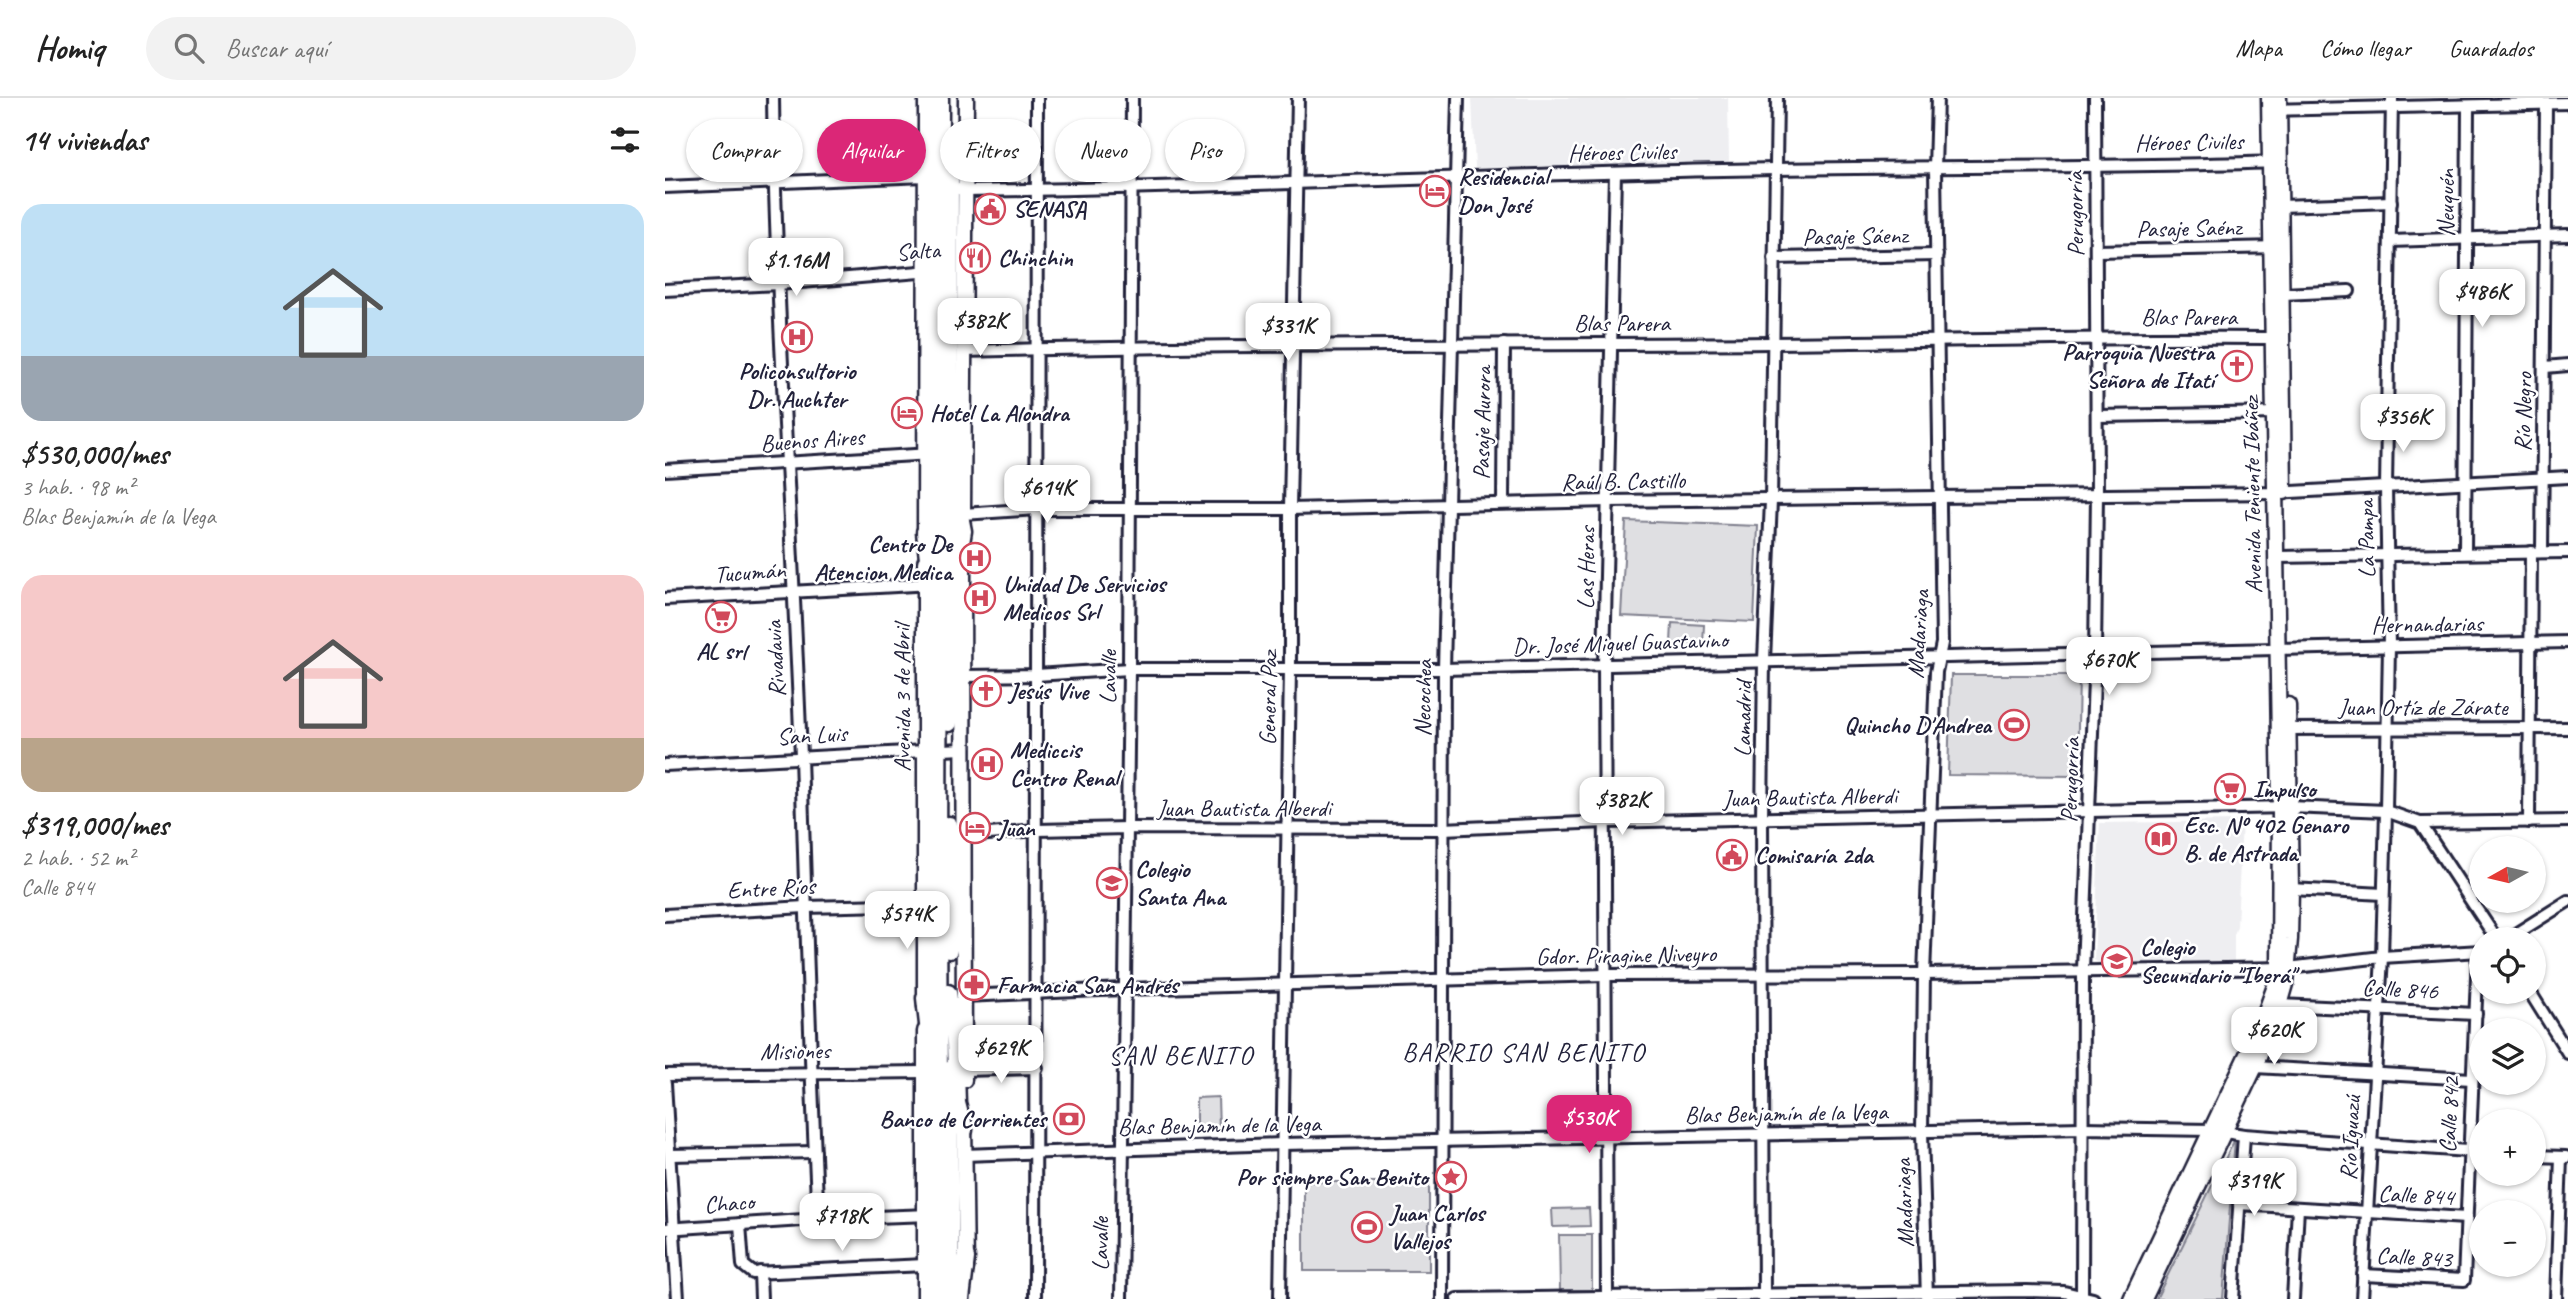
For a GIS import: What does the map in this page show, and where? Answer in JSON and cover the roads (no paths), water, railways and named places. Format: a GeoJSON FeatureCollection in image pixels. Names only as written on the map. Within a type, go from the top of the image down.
{"type":"FeatureCollection","features":[{"type":"Feature","properties":{"kind":"highway","name":"Avenida 3 de Abril"},"geometry":{"type":"LineString","coordinates":[[940,98],[945,184]]}},
{"type":"Feature","properties":{"kind":"highway","name":"Avenida 3 de Abril"},"geometry":{"type":"LineString","coordinates":[[944,320],[945,184],[951,98]]}},
{"type":"Feature","properties":{"kind":"highway"},"geometry":{"type":"LineString","coordinates":[[944,320],[932,422],[946,452],[963,531],[944,584],[951,680]]}},
{"type":"Feature","properties":{"kind":"highway"},"geometry":{"type":"LineString","coordinates":[[944,320],[956,376],[958,421],[946,452]]}},
{"type":"Feature","properties":{"kind":"highway","name":"Avenida 3 de Abril"},"geometry":{"type":"LineString","coordinates":[[944,584],[946,452]]}},
{"type":"Feature","properties":{"kind":"highway"},"geometry":{"type":"LineString","coordinates":[[925,532],[944,584],[951,680]]}},
{"type":"Feature","properties":{"kind":"highway","name":"Avenida 3 de Abril"},"geometry":{"type":"LineString","coordinates":[[951,680],[944,750],[944,903],[938,1149],[951,1299]]}},
{"type":"Feature","properties":{"kind":"highway","name":"Avenida 3 de Abril"},"geometry":{"type":"LineString","coordinates":[[940,1299],[956,995],[944,903]]}},
{"type":"Feature","properties":{"kind":"highway"},"geometry":{"type":"LineString","coordinates":[[956,995],[957,1102],[964,1130]]}},
{"type":"Feature","properties":{"kind":"highway"},"geometry":{"type":"LineString","coordinates":[[925,998],[932,1106],[938,1149]]}},
{"type":"Feature","properties":{"kind":"highway"},"geometry":{"type":"LineString","coordinates":[[935,1299],[943,1216]]}},
{"type":"Feature","properties":{"kind":"highway"},"geometry":{"type":"LineString","coordinates":[[963,1299],[966,1258]]}},
{"type":"Feature","properties":{"kind":"main road","name":"Avenida 3 de Abril"},"geometry":{"type":"LineString","coordinates":[[926,98],[945,184]]}},
{"type":"Feature","properties":{"kind":"main road","name":"Avenida 3 de Abril"},"geometry":{"type":"LineString","coordinates":[[963,531],[963,514],[946,452],[944,270],[945,184],[966,98]]}},
{"type":"Feature","properties":{"kind":"main road","name":"Avenida Teniente Ibáñez"},"geometry":{"type":"LineString","coordinates":[[2274,104],[2285,808]]}},
{"type":"Feature","properties":{"kind":"main road","name":"Avenida Teniente Ibáñez"},"geometry":{"type":"LineString","coordinates":[[2276,162],[2281,206],[2276,248],[2282,294],[2277,338]]}},
{"type":"Feature","properties":{"kind":"main road","name":"Avenida 3 de Abril"},"geometry":{"type":"LineString","coordinates":[[925,532],[946,452],[963,351],[944,270]]}},
{"type":"Feature","properties":{"kind":"main road","name":"Avenida 3 de Abril"},"geometry":{"type":"LineString","coordinates":[[944,584],[944,750],[964,836],[944,903],[925,998],[925,1072],[943,1216],[966,1258]]}},
{"type":"Feature","properties":{"kind":"main road"},"geometry":{"type":"LineString","coordinates":[[2131,1299],[2218,1131],[2255,1068],[2280,1005],[2291,890],[2285,808]]}},
{"type":"Feature","properties":{"kind":"main road"},"geometry":{"type":"LineString","coordinates":[[2144,1299],[2218,1131],[2283,967],[2285,808]]}},
{"type":"Feature","properties":{"kind":"main road","name":"Avenida 3 de Abril"},"geometry":{"type":"LineString","coordinates":[[925,1299],[925,1265],[964,1155],[964,1070],[956,995]]}},
{"type":"Feature","properties":{"kind":"street","name":"Rivadavia"},"geometry":{"type":"LineString","coordinates":[[773,98],[778,284],[801,757],[818,1219]]}},
{"type":"Feature","properties":{"kind":"street"},"geometry":{"type":"LineString","coordinates":[[1035,1299],[1037,98]]}},
{"type":"Feature","properties":{"kind":"street","name":"Lavalle"},"geometry":{"type":"LineString","coordinates":[[1121,1299],[1129,669],[1132,98]]}},
{"type":"Feature","properties":{"kind":"street","name":"General Paz"},"geometry":{"type":"LineString","coordinates":[[1280,1299],[1298,98]]}},
{"type":"Feature","properties":{"kind":"street","name":"Necochea"},"geometry":{"type":"LineString","coordinates":[[1442,1299],[1444,668],[1458,98]]}},
{"type":"Feature","properties":{"kind":"street","name":"Lamadrid"},"geometry":{"type":"LineString","coordinates":[[1764,1297],[1762,819],[1777,98]]}},
{"type":"Feature","properties":{"kind":"street","name":"Madariaga"},"geometry":{"type":"LineString","coordinates":[[1927,1296],[1922,1132],[1924,974],[1935,672],[1942,643],[1935,169],[1937,98]]}},
{"type":"Feature","properties":{"kind":"street","name":"Perugorría"},"geometry":{"type":"LineString","coordinates":[[2085,1298],[2083,970],[2095,654],[2098,416],[2095,98]]}},
{"type":"Feature","properties":{"kind":"street"},"geometry":{"type":"LineString","coordinates":[[2274,104],[2392,103],[2468,106],[2495,102],[2568,103]]}},
{"type":"Feature","properties":{"kind":"street","name":"La Pampa"},"geometry":{"type":"LineString","coordinates":[[2386,810],[2389,646],[2386,488],[2392,103]]}},
{"type":"Feature","properties":{"kind":"street","name":"Río Negro"},"geometry":{"type":"LineString","coordinates":[[2529,822],[2532,643],[2543,478],[2546,104]]}},
{"type":"Feature","properties":{"kind":"street","name":"Neuquén"},"geometry":{"type":"LineString","coordinates":[[2465,553],[2468,106]]}},
{"type":"Feature","properties":{"kind":"street","name":"Héroes Civiles"},"geometry":{"type":"LineString","coordinates":[[665,187],[775,183],[945,184],[1038,190],[1131,189],[1775,169],[1935,169],[2276,162]]}},
{"type":"Feature","properties":{"kind":"street","name":"Las Heras"},"geometry":{"type":"LineString","coordinates":[[1607,1298],[1604,666],[1615,173]]}},
{"type":"Feature","properties":{"kind":"street"},"geometry":{"type":"LineString","coordinates":[[2281,206],[2391,202]]}},
{"type":"Feature","properties":{"kind":"street"},"geometry":{"type":"LineString","coordinates":[[2391,242],[2568,235]]}},
{"type":"Feature","properties":{"kind":"street","name":"Pasaje Saénz"},"geometry":{"type":"LineString","coordinates":[[2097,251],[2276,248]]}},
{"type":"Feature","properties":{"kind":"street","name":"Pasaje Sáenz"},"geometry":{"type":"LineString","coordinates":[[1774,258],[1937,256]]}},
{"type":"Feature","properties":{"kind":"street","name":"Salta"},"geometry":{"type":"LineString","coordinates":[[665,290],[944,270]]}},
{"type":"Feature","properties":{"kind":"street"},"geometry":{"type":"LineString","coordinates":[[2282,294],[2349,291]]}},
{"type":"Feature","properties":{"kind":"street","name":"Blas Parera"},"geometry":{"type":"LineString","coordinates":[[963,351],[1451,344],[2277,338]]}},
{"type":"Feature","properties":{"kind":"street","name":"Pasaje Aurora"},"geometry":{"type":"LineString","coordinates":[[1503,503],[1504,344]]}},
{"type":"Feature","properties":{"kind":"street"},"geometry":{"type":"LineString","coordinates":[[2545,366],[2568,365]]}},
{"type":"Feature","properties":{"kind":"street"},"geometry":{"type":"LineString","coordinates":[[2098,416],[2279,413]]}},
{"type":"Feature","properties":{"kind":"street","name":"Buenos Aires"},"geometry":{"type":"LineString","coordinates":[[665,470],[946,452]]}},
{"type":"Feature","properties":{"kind":"street","name":"Raúl B. Castillo"},"geometry":{"type":"LineString","coordinates":[[963,514],[1037,509],[1290,509],[1609,501],[1770,501],[2280,492],[2568,477]]}},
{"type":"Feature","properties":{"kind":"street"},"geometry":{"type":"LineString","coordinates":[[2281,556],[2568,552]]}},
{"type":"Feature","properties":{"kind":"street","name":"Tucumán"},"geometry":{"type":"LineString","coordinates":[[665,598],[944,584]]}},
{"type":"Feature","properties":{"kind":"street","name":"Hernandarias"},"geometry":{"type":"LineString","coordinates":[[2282,649],[2568,642]]}},
{"type":"Feature","properties":{"kind":"street","name":"Dr. José Miguel Guastavino"},"geometry":{"type":"LineString","coordinates":[[951,680],[1129,669],[1604,666],[2282,649]]}},
{"type":"Feature","properties":{"kind":"street","name":"Juan Ortíz de Zárate"},"geometry":{"type":"LineString","coordinates":[[2284,729],[2568,729]]}},
{"type":"Feature","properties":{"kind":"street","name":"San Luis"},"geometry":{"type":"LineString","coordinates":[[665,765],[944,750]]}},
{"type":"Feature","properties":{"kind":"street","name":"Juan Bautista Alberdi"},"geometry":{"type":"LineString","coordinates":[[964,836],[1037,830],[1127,828],[1443,829],[1606,822],[2285,808],[2386,810],[2420,822],[2568,821]]}},
{"type":"Feature","properties":{"kind":"street","name":"Río Iguazú"},"geometry":{"type":"LineString","coordinates":[[2362,1299],[2382,957],[2386,810]]}},
{"type":"Feature","properties":{"kind":"street"},"geometry":{"type":"LineString","coordinates":[[2420,822],[2489,927]]}},
{"type":"Feature","properties":{"kind":"street"},"geometry":{"type":"LineString","coordinates":[[2291,890],[2383,894]]}},
{"type":"Feature","properties":{"kind":"street"},"geometry":{"type":"LineString","coordinates":[[2527,927],[2568,901]]}},
{"type":"Feature","properties":{"kind":"street","name":"Entre Ríos"},"geometry":{"type":"LineString","coordinates":[[665,915],[805,906],[944,903]]}},
{"type":"Feature","properties":{"kind":"street","name":"Gdor. Piragine Niveyro"},"geometry":{"type":"LineString","coordinates":[[956,995],[1605,975],[1924,974],[2283,967],[2382,957],[2469,953]]}},
{"type":"Feature","properties":{"kind":"street","name":"Calle 842"},"geometry":{"type":"LineString","coordinates":[[2476,1018],[2477,1004]]}},
{"type":"Feature","properties":{"kind":"street"},"geometry":{"type":"LineString","coordinates":[[2537,1004],[2568,1053]]}},
{"type":"Feature","properties":{"kind":"street","name":"Calle 846"},"geometry":{"type":"LineString","coordinates":[[2280,1005],[2476,1014]]}},
{"type":"Feature","properties":{"kind":"street"},"geometry":{"type":"LineString","coordinates":[[964,1070],[1037,1068]]}},
{"type":"Feature","properties":{"kind":"street"},"geometry":{"type":"LineString","coordinates":[[2255,1068],[2469,1079]]}},
{"type":"Feature","properties":{"kind":"street","name":"Misiones"},"geometry":{"type":"LineString","coordinates":[[665,1074],[925,1072]]}},
{"type":"Feature","properties":{"kind":"street"},"geometry":{"type":"LineString","coordinates":[[665,1083],[670,1156],[670,1228],[678,1299]]}},
{"type":"Feature","properties":{"kind":"street","name":"Calle 842"},"geometry":{"type":"LineString","coordinates":[[2463,1280],[2471,1095]]}},
{"type":"Feature","properties":{"kind":"street","name":"Blas Benjamín de la Vega"},"geometry":{"type":"LineString","coordinates":[[964,1155],[1282,1144],[2083,1128],[2218,1131],[2468,1152]]}},
{"type":"Feature","properties":{"kind":"street"},"geometry":{"type":"LineString","coordinates":[[2233,1299],[2244,1135]]}},
{"type":"Feature","properties":{"kind":"street"},"geometry":{"type":"LineString","coordinates":[[670,1156],[815,1152]]}},
{"type":"Feature","properties":{"kind":"street"},"geometry":{"type":"LineString","coordinates":[[2546,1156],[2565,1157],[2556,1299]]}},
{"type":"Feature","properties":{"kind":"street","name":"Calle 844"},"geometry":{"type":"LineString","coordinates":[[2239,1204],[2466,1218]]}},
{"type":"Feature","properties":{"kind":"street"},"geometry":{"type":"LineString","coordinates":[[2293,1299],[2298,1208]]}},
{"type":"Feature","properties":{"kind":"street","name":"Chaco"},"geometry":{"type":"LineString","coordinates":[[670,1228],[818,1219],[943,1216]]}},
{"type":"Feature","properties":{"kind":"street"},"geometry":{"type":"LineString","coordinates":[[740,1224],[743,1265],[753,1273],[925,1265]]}},
{"type":"Feature","properties":{"kind":"street"},"geometry":{"type":"LineString","coordinates":[[760,1272],[761,1299]]}},
{"type":"Feature","properties":{"kind":"street","name":"Calle 843"},"geometry":{"type":"LineString","coordinates":[[2363,1275],[2463,1280]]}},
{"type":"Feature","properties":{"kind":"street"},"geometry":{"type":"LineString","coordinates":[[1457,1299],[2028,1295],[2064,1292],[2085,1298]]}},
{"type":"Feature","properties":{"kind":"place","name":"Residencial Don José"},"geometry":{"type":"Point","coordinates":[1435,191]}},
{"type":"Feature","properties":{"kind":"place","name":"SENASA"},"geometry":{"type":"Point","coordinates":[990,209]}},
{"type":"Feature","properties":{"kind":"place","name":"Chinchin"},"geometry":{"type":"Point","coordinates":[975,258]}},
{"type":"Feature","properties":{"kind":"place","name":"Policonsultorio Dr. Auchter"},"geometry":{"type":"Point","coordinates":[797,337]}},
{"type":"Feature","properties":{"kind":"place","name":"Parroquia Nuestra Señora de Itatí"},"geometry":{"type":"Point","coordinates":[2237,366]}},
{"type":"Feature","properties":{"kind":"place","name":"Hotel La Alondra"},"geometry":{"type":"Point","coordinates":[907,413]}},
{"type":"Feature","properties":{"kind":"place","name":"Centro De Atencion Medica"},"geometry":{"type":"Point","coordinates":[975,558]}},
{"type":"Feature","properties":{"kind":"place","name":"Unidad De Servicios Medicos Srl"},"geometry":{"type":"Point","coordinates":[980,598]}},
{"type":"Feature","properties":{"kind":"place","name":"AL srl"},"geometry":{"type":"Point","coordinates":[721,617]}},
{"type":"Feature","properties":{"kind":"place","name":"Jesús Vive"},"geometry":{"type":"Point","coordinates":[986,691]}},
{"type":"Feature","properties":{"kind":"place","name":"Quincho D'Andrea"},"geometry":{"type":"Point","coordinates":[2014,725]}},
{"type":"Feature","properties":{"kind":"place","name":"Mediccis Centro Renal"},"geometry":{"type":"Point","coordinates":[987,764]}},
{"type":"Feature","properties":{"kind":"place","name":"Impulso"},"geometry":{"type":"Point","coordinates":[2230,789]}},
{"type":"Feature","properties":{"kind":"place","name":"Juan"},"geometry":{"type":"Point","coordinates":[975,828]}},
{"type":"Feature","properties":{"kind":"place","name":"Esc. Nº 402 Genaro B. de Astrada"},"geometry":{"type":"Point","coordinates":[2161,839]}},
{"type":"Feature","properties":{"kind":"place","name":"Comisaría 2da"},"geometry":{"type":"Point","coordinates":[1732,855]}},
{"type":"Feature","properties":{"kind":"place","name":"Colegio Santa Ana"},"geometry":{"type":"Point","coordinates":[1112,883]}},
{"type":"Feature","properties":{"kind":"place","name":"Colegio Secundario \"Iberá\""},"geometry":{"type":"Point","coordinates":[2117,961]}},
{"type":"Feature","properties":{"kind":"place","name":"Farmacia San Andrés"},"geometry":{"type":"Point","coordinates":[974,985]}},
{"type":"Feature","properties":{"kind":"place","name":"Banco de Corrientes"},"geometry":{"type":"Point","coordinates":[1069,1119]}},
{"type":"Feature","properties":{"kind":"place","name":"Por siempre San Benito"},"geometry":{"type":"Point","coordinates":[1451,1177]}},
{"type":"Feature","properties":{"kind":"place","name":"Juan Carlos Vallejos"},"geometry":{"type":"Point","coordinates":[1367,1227]}},
{"type":"Feature","properties":{"kind":"district","name":"BARRIO SAN BENITO"},"geometry":{"type":"Point","coordinates":[1524,1052]}},
{"type":"Feature","properties":{"kind":"district","name":"SAN BENITO"},"geometry":{"type":"Point","coordinates":[1181,1055]}}]}
